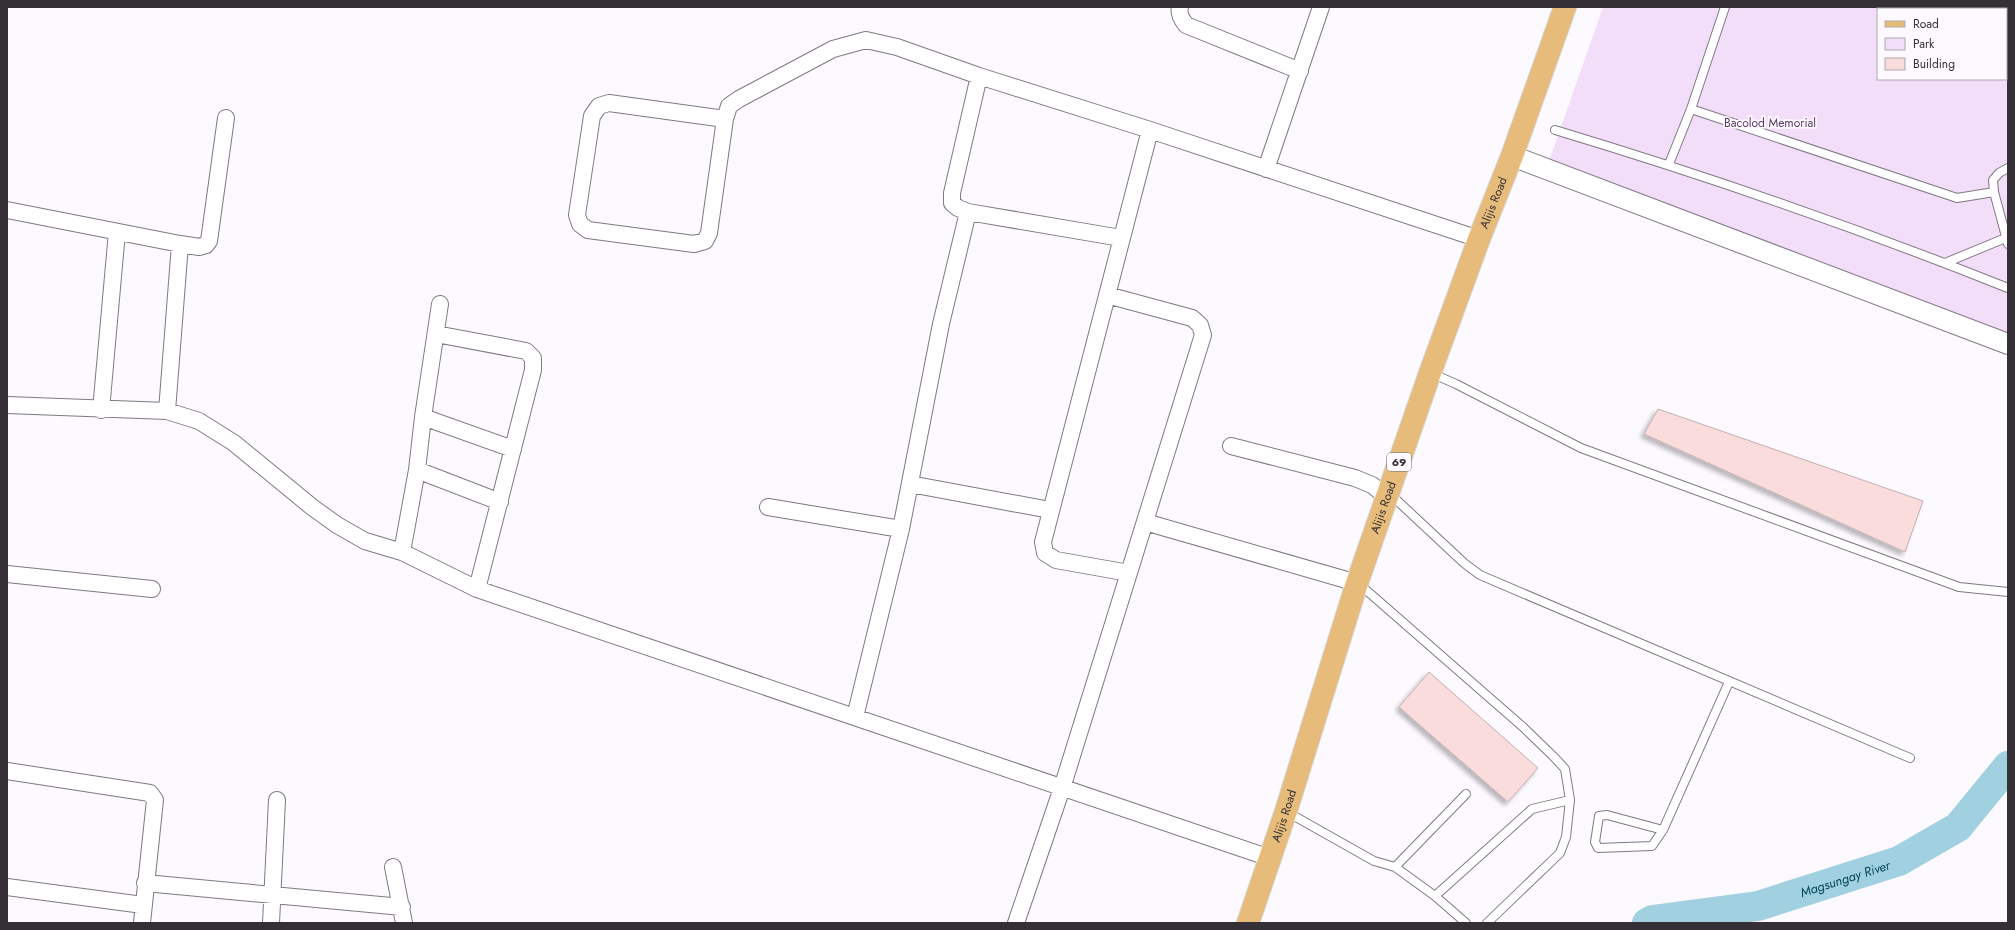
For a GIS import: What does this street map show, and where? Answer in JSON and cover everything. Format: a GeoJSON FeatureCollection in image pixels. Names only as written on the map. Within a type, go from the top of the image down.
{"type":"FeatureCollection","features":[{"type":"Feature","properties":{"kind":"main road","name":"Alijis Road"},"geometry":{"type":"LineString","coordinates":[[1248,923],[1286,811],[1358,583],[1430,373],[1479,239],[1512,156],[1565,7]]}},
{"type":"Feature","properties":{"kind":"street"},"geometry":{"type":"LineString","coordinates":[[1180,7],[1179,11],[1181,19],[1186,25],[1300,71]]}},
{"type":"Feature","properties":{"kind":"street"},"geometry":{"type":"LineString","coordinates":[[1266,169],[1321,7]]}},
{"type":"Feature","properties":{"kind":"street"},"geometry":{"type":"LineString","coordinates":[[725,119],[610,103],[599,106],[592,116],[577,215],[580,224],[588,230],[694,244],[705,241],[709,233],[725,119],[729,106],[739,99],[833,49],[866,40],[897,47],[979,76],[1150,130],[1479,239]]}},
{"type":"Feature","properties":{"kind":"street"},"geometry":{"type":"LineString","coordinates":[[979,76],[952,194],[952,203],[958,208],[968,212],[1120,238]]}},
{"type":"Feature","properties":{"kind":"street"},"geometry":{"type":"LineString","coordinates":[[7,210],[180,244],[198,246],[206,245],[209,241],[226,118]]}},
{"type":"Feature","properties":{"kind":"street"},"geometry":{"type":"LineString","coordinates":[[1129,573],[1056,560],[1045,553],[1043,542],[1050,510],[1107,296],[1120,238],[1150,130]]}},
{"type":"Feature","properties":{"kind":"street"},"geometry":{"type":"LineString","coordinates":[[1512,156],[2008,344]]}},
{"type":"Feature","properties":{"kind":"street"},"geometry":{"type":"LineString","coordinates":[[855,717],[901,529],[941,324],[968,212]]}},
{"type":"Feature","properties":{"kind":"street"},"geometry":{"type":"LineString","coordinates":[[101,410],[117,232]]}},
{"type":"Feature","properties":{"kind":"street"},"geometry":{"type":"LineString","coordinates":[[166,411],[180,244]]}},
{"type":"Feature","properties":{"kind":"street"},"geometry":{"type":"LineString","coordinates":[[1016,923],[1062,788],[1203,335],[1200,325],[1192,318],[1107,296]]}},
{"type":"Feature","properties":{"kind":"street"},"geometry":{"type":"LineString","coordinates":[[402,552],[418,470],[423,417],[440,304]]}},
{"type":"Feature","properties":{"kind":"street"},"geometry":{"type":"LineString","coordinates":[[436,334],[526,351],[533,358],[533,370],[477,589]]}},
{"type":"Feature","properties":{"kind":"street"},"geometry":{"type":"LineString","coordinates":[[7,405],[101,410],[166,411],[199,421],[234,443],[312,507],[337,525],[365,541],[402,552],[477,589],[1270,858]]}},
{"type":"Feature","properties":{"kind":"street"},"geometry":{"type":"LineString","coordinates":[[423,417],[512,449]]}},
{"type":"Feature","properties":{"kind":"street"},"geometry":{"type":"LineString","coordinates":[[1231,446],[1355,478],[1372,485],[1388,495]]}},
{"type":"Feature","properties":{"kind":"street"},"geometry":{"type":"LineString","coordinates":[[418,470],[500,502]]}},
{"type":"Feature","properties":{"kind":"street"},"geometry":{"type":"LineString","coordinates":[[910,484],[1050,510]]}},
{"type":"Feature","properties":{"kind":"street"},"geometry":{"type":"LineString","coordinates":[[768,507],[901,529]]}},
{"type":"Feature","properties":{"kind":"street"},"geometry":{"type":"LineString","coordinates":[[1145,522],[1358,583]]}},
{"type":"Feature","properties":{"kind":"street"},"geometry":{"type":"LineString","coordinates":[[7,574],[152,589]]}},
{"type":"Feature","properties":{"kind":"street"},"geometry":{"type":"LineString","coordinates":[[7,771],[150,793],[154,800],[142,923]]}},
{"type":"Feature","properties":{"kind":"street"},"geometry":{"type":"LineString","coordinates":[[271,923],[277,800]]}},
{"type":"Feature","properties":{"kind":"street"},"geometry":{"type":"LineString","coordinates":[[145,883],[273,894],[403,915],[393,867]]}},
{"type":"Feature","properties":{"kind":"street"},"geometry":{"type":"LineString","coordinates":[[7,887],[144,905]]}},
{"type":"Feature","properties":{"kind":"lane"},"geometry":{"type":"LineString","coordinates":[[1669,164],[1692,109],[1725,7]]}},
{"type":"Feature","properties":{"kind":"lane"},"geometry":{"type":"LineString","coordinates":[[1692,109],[1957,198],[1994,192]]}},
{"type":"Feature","properties":{"kind":"lane"},"geometry":{"type":"LineString","coordinates":[[1555,130],[1669,164],[1945,263],[2008,288]]}},
{"type":"Feature","properties":{"kind":"lane"},"geometry":{"type":"LineString","coordinates":[[1945,263],[2007,239],[1994,192],[1993,180],[1999,173],[2008,168]]}},
{"type":"Feature","properties":{"kind":"lane"},"geometry":{"type":"LineString","coordinates":[[1430,373],[1456,384],[1581,448],[1959,587],[2008,592]]}},
{"type":"Feature","properties":{"kind":"lane"},"geometry":{"type":"LineString","coordinates":[[1388,495],[1464,563],[1480,575],[1910,758]]}},
{"type":"Feature","properties":{"kind":"lane"},"geometry":{"type":"LineString","coordinates":[[1358,583],[1523,727],[1565,769],[1570,800],[1566,837],[1560,853],[1487,923]]}},
{"type":"Feature","properties":{"kind":"lane"},"geometry":{"type":"LineString","coordinates":[[1663,830],[1607,814],[1599,816],[1595,842],[1598,848],[1652,846],[1663,830],[1730,682]]}},
{"type":"Feature","properties":{"kind":"lane"},"geometry":{"type":"LineString","coordinates":[[1395,867],[1466,794]]}},
{"type":"Feature","properties":{"kind":"lane"},"geometry":{"type":"LineString","coordinates":[[1435,896],[1532,808],[1570,800]]}},
{"type":"Feature","properties":{"kind":"lane"},"geometry":{"type":"LineString","coordinates":[[1286,811],[1374,861],[1395,867],[1435,896],[1466,923]]}},
{"type":"Feature","properties":{"kind":"green space","name":"Bacolod Memorial"},"geometry":{"type":"Polygon","coordinates":[[[1603,7],[2008,7],[2008,335],[1548,164],[1603,7]]]}},
{"type":"Feature","properties":{"kind":"building"},"geometry":{"type":"Polygon","coordinates":[[[1658,409],[1923,501],[1905,552],[1644,434],[1658,409]]]}},
{"type":"Feature","properties":{"kind":"building"},"geometry":{"type":"Polygon","coordinates":[[[1429,672],[1538,768],[1508,802],[1399,707],[1429,672]]]}},
{"type":"Feature","properties":{"kind":"waterway","name":"Magsungay River"},"geometry":{"type":"LineString","coordinates":[[1647,923],[1652,920],[1758,906],[1899,861],[1958,827],[2008,766]]}}]}
